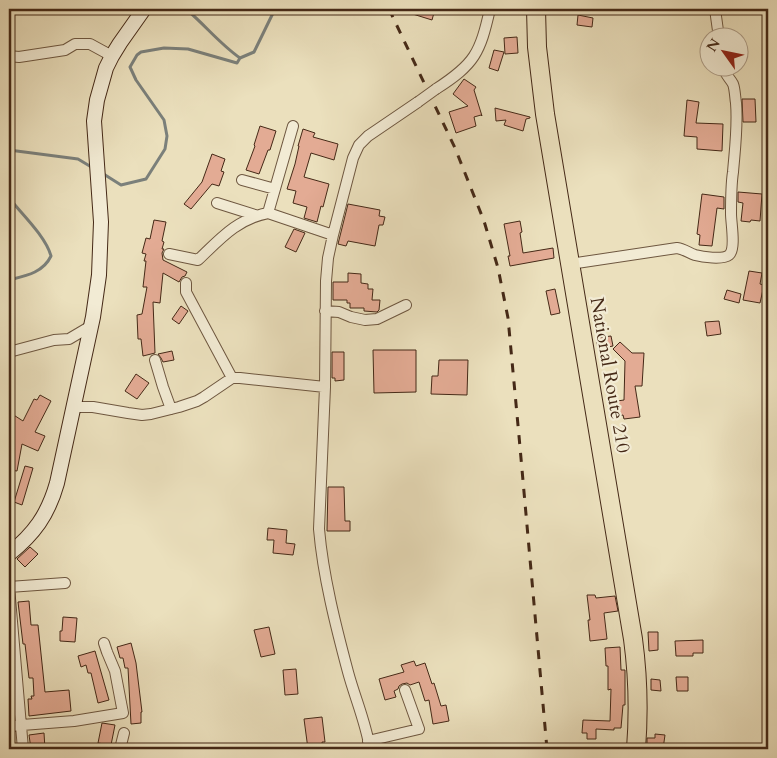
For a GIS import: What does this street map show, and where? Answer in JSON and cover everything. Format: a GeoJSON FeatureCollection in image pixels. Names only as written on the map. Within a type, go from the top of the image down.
{"type":"FeatureCollection","features":[{"type":"Feature","properties":{"kind":"highway","name":"National Route 210"},"geometry":{"type":"LineString","coordinates":[[536,9],[537,47],[543,100],[633,638],[638,700],[636,749]]}},
{"type":"Feature","properties":{"kind":"street"},"geometry":{"type":"LineString","coordinates":[[9,554],[34,531],[48,510],[57,483],[91,326],[99,274],[101,222],[94,130],[95,112],[106,68],[124,37],[144,9]]}},
{"type":"Feature","properties":{"kind":"street"},"geometry":{"type":"LineString","coordinates":[[405,690],[419,729],[369,745],[348,672],[321,550],[319,511],[325,387],[327,270],[333,234],[353,158],[359,145],[368,136],[454,78],[465,68],[472,60],[482,41],[490,9]]}},
{"type":"Feature","properties":{"kind":"street"},"geometry":{"type":"LineString","coordinates":[[715,9],[718,28]]}},
{"type":"Feature","properties":{"kind":"street"},"geometry":{"type":"LineString","coordinates":[[9,56],[19,57],[65,50],[75,44],[90,44],[112,56]]}},
{"type":"Feature","properties":{"kind":"street"},"geometry":{"type":"LineString","coordinates":[[570,264],[677,248],[705,257],[722,258],[731,253],[732,181],[737,137],[734,87],[728,78]]}},
{"type":"Feature","properties":{"kind":"street"},"geometry":{"type":"LineString","coordinates":[[268,212],[293,126]]}},
{"type":"Feature","properties":{"kind":"street"},"geometry":{"type":"LineString","coordinates":[[242,180],[275,189]]}},
{"type":"Feature","properties":{"kind":"street"},"geometry":{"type":"LineString","coordinates":[[217,203],[255,216]]}},
{"type":"Feature","properties":{"kind":"street"},"geometry":{"type":"LineString","coordinates":[[169,254],[198,260],[231,229],[255,216],[268,212],[333,234]]}},
{"type":"Feature","properties":{"kind":"street"},"geometry":{"type":"LineString","coordinates":[[186,283],[186,292],[232,378]]}},
{"type":"Feature","properties":{"kind":"street"},"geometry":{"type":"LineString","coordinates":[[325,312],[339,312],[364,320],[377,319],[406,305]]}},
{"type":"Feature","properties":{"kind":"street"},"geometry":{"type":"LineString","coordinates":[[9,352],[54,340],[69,339],[91,326]]}},
{"type":"Feature","properties":{"kind":"street"},"geometry":{"type":"LineString","coordinates":[[155,360],[171,409]]}},
{"type":"Feature","properties":{"kind":"street"},"geometry":{"type":"LineString","coordinates":[[73,407],[93,407],[142,415],[151,414],[204,397],[232,378],[325,387]]}},
{"type":"Feature","properties":{"kind":"street"},"geometry":{"type":"LineString","coordinates":[[24,749],[9,587],[65,583]]}},
{"type":"Feature","properties":{"kind":"street"},"geometry":{"type":"LineString","coordinates":[[9,726],[74,721],[123,713],[116,672],[104,643]]}},
{"type":"Feature","properties":{"kind":"street"},"geometry":{"type":"LineString","coordinates":[[120,749],[124,733]]}},
{"type":"Feature","properties":{"kind":"building"},"geometry":{"type":"Polygon","coordinates":[[[403,9],[435,9],[432,20],[403,11],[403,9]]]}},
{"type":"Feature","properties":{"kind":"building"},"geometry":{"type":"Polygon","coordinates":[[[578,15],[593,18],[592,27],[577,25],[578,15]]]}},
{"type":"Feature","properties":{"kind":"building"},"geometry":{"type":"Polygon","coordinates":[[[517,37],[518,53],[505,54],[504,38],[517,37]]]}},
{"type":"Feature","properties":{"kind":"building"},"geometry":{"type":"Polygon","coordinates":[[[494,50],[504,52],[498,71],[489,68],[494,50]]]}},
{"type":"Feature","properties":{"kind":"building"},"geometry":{"type":"Polygon","coordinates":[[[464,79],[476,87],[474,90],[482,116],[474,117],[476,126],[456,133],[449,112],[468,106],[453,94],[464,79]]]}},
{"type":"Feature","properties":{"kind":"building"},"geometry":{"type":"Polygon","coordinates":[[[742,99],[755,99],[756,122],[743,122],[742,99]]]}},
{"type":"Feature","properties":{"kind":"building"},"geometry":{"type":"Polygon","coordinates":[[[687,100],[699,102],[696,123],[723,124],[722,151],[697,149],[697,137],[684,136],[687,100]]]}},
{"type":"Feature","properties":{"kind":"building"},"geometry":{"type":"Polygon","coordinates":[[[495,108],[530,118],[526,119],[523,131],[504,125],[506,120],[496,121],[495,108]]]}},
{"type":"Feature","properties":{"kind":"building"},"geometry":{"type":"Polygon","coordinates":[[[260,126],[276,131],[259,174],[246,170],[260,126]]]}},
{"type":"Feature","properties":{"kind":"building"},"geometry":{"type":"Polygon","coordinates":[[[303,129],[315,133],[313,137],[338,144],[334,160],[311,153],[304,177],[329,184],[317,222],[304,218],[307,207],[293,203],[296,191],[287,189],[303,129]]]}},
{"type":"Feature","properties":{"kind":"building"},"geometry":{"type":"Polygon","coordinates":[[[212,154],[225,159],[221,171],[224,172],[219,186],[212,184],[191,209],[184,204],[202,182],[212,154]]]}},
{"type":"Feature","properties":{"kind":"building"},"geometry":{"type":"Polygon","coordinates":[[[738,192],[762,194],[760,221],[741,221],[743,203],[738,202],[738,192]]]}},
{"type":"Feature","properties":{"kind":"building"},"geometry":{"type":"Polygon","coordinates":[[[702,194],[724,197],[724,209],[717,208],[712,246],[699,245],[700,235],[697,234],[702,194]]]}},
{"type":"Feature","properties":{"kind":"building"},"geometry":{"type":"Polygon","coordinates":[[[348,204],[380,210],[379,216],[385,217],[383,225],[379,225],[375,246],[348,241],[346,246],[338,244],[348,204]]]}},
{"type":"Feature","properties":{"kind":"building"},"geometry":{"type":"Polygon","coordinates":[[[154,220],[166,222],[162,241],[164,242],[162,249],[164,249],[162,253],[163,260],[187,272],[179,282],[163,273],[160,303],[153,302],[155,353],[143,356],[141,339],[138,339],[137,315],[142,314],[147,287],[143,287],[146,254],[142,253],[146,238],[150,239],[154,220]]]}},
{"type":"Feature","properties":{"kind":"building"},"geometry":{"type":"Polygon","coordinates":[[[520,221],[523,253],[553,248],[554,258],[510,266],[504,224],[520,221]]]}},
{"type":"Feature","properties":{"kind":"building"},"geometry":{"type":"Polygon","coordinates":[[[294,229],[305,233],[296,252],[285,247],[294,229]]]}},
{"type":"Feature","properties":{"kind":"building"},"geometry":{"type":"Polygon","coordinates":[[[749,271],[762,273],[760,284],[764,285],[760,303],[743,300],[749,271]]]}},
{"type":"Feature","properties":{"kind":"building"},"geometry":{"type":"Polygon","coordinates":[[[348,273],[361,274],[361,283],[368,284],[368,289],[373,289],[372,300],[380,300],[377,312],[364,311],[364,308],[350,308],[350,303],[347,303],[347,300],[333,300],[333,282],[348,282],[348,273]]]}},
{"type":"Feature","properties":{"kind":"building"},"geometry":{"type":"Polygon","coordinates":[[[555,289],[560,313],[551,315],[546,291],[555,289]]]}},
{"type":"Feature","properties":{"kind":"building"},"geometry":{"type":"Polygon","coordinates":[[[727,290],[741,294],[739,303],[724,299],[727,290]]]}},
{"type":"Feature","properties":{"kind":"building"},"geometry":{"type":"Polygon","coordinates":[[[181,306],[188,311],[179,324],[172,319],[181,306]]]}},
{"type":"Feature","properties":{"kind":"building"},"geometry":{"type":"Polygon","coordinates":[[[719,321],[721,334],[707,336],[705,322],[719,321]]]}},
{"type":"Feature","properties":{"kind":"building"},"geometry":{"type":"Polygon","coordinates":[[[611,336],[613,346],[598,349],[596,338],[611,336]]]}},
{"type":"Feature","properties":{"kind":"building"},"geometry":{"type":"Polygon","coordinates":[[[620,342],[632,353],[644,353],[642,386],[635,386],[640,417],[624,419],[623,415],[618,416],[617,401],[624,400],[625,361],[613,349],[620,342]]]}},
{"type":"Feature","properties":{"kind":"building"},"geometry":{"type":"Polygon","coordinates":[[[373,350],[416,350],[416,392],[374,393],[373,350]]]}},
{"type":"Feature","properties":{"kind":"building"},"geometry":{"type":"Polygon","coordinates":[[[172,351],[174,360],[163,362],[158,354],[172,351]]]}},
{"type":"Feature","properties":{"kind":"building"},"geometry":{"type":"Polygon","coordinates":[[[332,352],[344,352],[344,380],[335,381],[335,378],[332,378],[332,352]]]}},
{"type":"Feature","properties":{"kind":"building"},"geometry":{"type":"Polygon","coordinates":[[[439,360],[468,360],[467,395],[431,394],[432,376],[438,376],[439,360]]]}},
{"type":"Feature","properties":{"kind":"building"},"geometry":{"type":"Polygon","coordinates":[[[136,374],[149,383],[137,399],[125,391],[136,374]]]}},
{"type":"Feature","properties":{"kind":"building"},"geometry":{"type":"Polygon","coordinates":[[[40,395],[51,401],[35,432],[45,436],[38,451],[22,444],[17,471],[9,470],[9,412],[23,421],[34,399],[37,400],[40,395]]]}},
{"type":"Feature","properties":{"kind":"building"},"geometry":{"type":"Polygon","coordinates":[[[25,466],[33,468],[22,505],[14,502],[25,466]]]}},
{"type":"Feature","properties":{"kind":"building"},"geometry":{"type":"Polygon","coordinates":[[[328,487],[344,487],[345,521],[350,521],[350,531],[327,531],[328,487]]]}},
{"type":"Feature","properties":{"kind":"building"},"geometry":{"type":"Polygon","coordinates":[[[268,528],[287,530],[286,543],[295,544],[293,555],[273,553],[274,540],[267,540],[268,528]]]}},
{"type":"Feature","properties":{"kind":"building"},"geometry":{"type":"Polygon","coordinates":[[[30,547],[38,554],[25,567],[17,559],[30,547]]]}},
{"type":"Feature","properties":{"kind":"building"},"geometry":{"type":"Polygon","coordinates":[[[587,595],[595,595],[596,598],[615,596],[618,611],[604,613],[607,639],[590,641],[587,595]]]}},
{"type":"Feature","properties":{"kind":"building"},"geometry":{"type":"Polygon","coordinates":[[[29,601],[31,625],[38,625],[45,692],[69,690],[71,711],[29,716],[28,699],[32,699],[31,696],[34,696],[33,678],[29,678],[18,602],[29,601]]]}},
{"type":"Feature","properties":{"kind":"building"},"geometry":{"type":"Polygon","coordinates":[[[63,617],[77,618],[75,642],[60,641],[63,617]]]}},
{"type":"Feature","properties":{"kind":"building"},"geometry":{"type":"Polygon","coordinates":[[[269,627],[275,654],[261,657],[254,630],[269,627]]]}},
{"type":"Feature","properties":{"kind":"building"},"geometry":{"type":"Polygon","coordinates":[[[648,632],[658,632],[658,650],[649,651],[648,632]]]}},
{"type":"Feature","properties":{"kind":"building"},"geometry":{"type":"Polygon","coordinates":[[[703,640],[703,653],[693,653],[693,656],[676,656],[675,641],[703,640]]]}},
{"type":"Feature","properties":{"kind":"building"},"geometry":{"type":"Polygon","coordinates":[[[131,643],[136,663],[142,712],[141,723],[131,724],[128,668],[125,668],[123,658],[120,658],[117,647],[131,643]]]}},
{"type":"Feature","properties":{"kind":"building"},"geometry":{"type":"Polygon","coordinates":[[[620,647],[621,670],[625,670],[625,705],[623,705],[621,728],[614,728],[614,730],[596,729],[596,739],[587,739],[587,733],[582,733],[583,720],[610,721],[611,689],[608,690],[608,666],[606,666],[605,648],[620,647]]]}},
{"type":"Feature","properties":{"kind":"building"},"geometry":{"type":"Polygon","coordinates":[[[95,651],[109,700],[98,703],[91,673],[88,673],[86,665],[81,667],[78,656],[95,651]]]}},
{"type":"Feature","properties":{"kind":"building"},"geometry":{"type":"Polygon","coordinates":[[[414,661],[416,666],[425,663],[441,706],[446,705],[449,721],[433,724],[429,700],[425,701],[419,682],[410,685],[407,683],[402,684],[394,691],[396,697],[385,700],[379,679],[404,672],[401,665],[414,661]]]}},
{"type":"Feature","properties":{"kind":"building"},"geometry":{"type":"Polygon","coordinates":[[[296,669],[298,694],[285,695],[283,670],[296,669]]]}},
{"type":"Feature","properties":{"kind":"building"},"geometry":{"type":"Polygon","coordinates":[[[676,677],[688,677],[688,691],[677,691],[676,677]]]}},
{"type":"Feature","properties":{"kind":"building"},"geometry":{"type":"Polygon","coordinates":[[[651,679],[660,680],[661,691],[651,690],[651,679]]]}},
{"type":"Feature","properties":{"kind":"building"},"geometry":{"type":"Polygon","coordinates":[[[322,717],[325,742],[322,742],[323,749],[308,749],[304,719],[322,717]]]}},
{"type":"Feature","properties":{"kind":"building"},"geometry":{"type":"Polygon","coordinates":[[[102,723],[115,725],[111,745],[98,743],[102,723]]]}},
{"type":"Feature","properties":{"kind":"building"},"geometry":{"type":"Polygon","coordinates":[[[44,733],[45,749],[31,749],[29,735],[44,733]]]}},
{"type":"Feature","properties":{"kind":"building"},"geometry":{"type":"Polygon","coordinates":[[[655,734],[665,735],[663,749],[647,749],[647,738],[655,738],[655,734]]]}},
{"type":"Feature","properties":{"kind":"waterway"},"geometry":{"type":"LineString","coordinates":[[52,9],[59,13],[88,12],[95,9]]}},
{"type":"Feature","properties":{"kind":"waterway"},"geometry":{"type":"LineString","coordinates":[[186,9],[240,58]]}},
{"type":"Feature","properties":{"kind":"waterway"},"geometry":{"type":"LineString","coordinates":[[102,173],[121,185],[146,179],[165,149],[167,136],[164,120],[136,80],[130,67],[137,55],[141,52],[164,48],[188,49],[237,63],[240,58],[254,52],[275,9]]}},
{"type":"Feature","properties":{"kind":"waterway"},"geometry":{"type":"LineString","coordinates":[[9,150],[78,159],[93,168]]}},
{"type":"Feature","properties":{"kind":"waterway"},"geometry":{"type":"LineString","coordinates":[[9,198],[39,234],[51,256],[48,262],[38,270],[9,280]]}},
{"type":"Feature","properties":{"kind":"railway"},"geometry":{"type":"LineString","coordinates":[[389,9],[455,148],[484,221],[498,268],[508,318],[547,749]]}}]}
